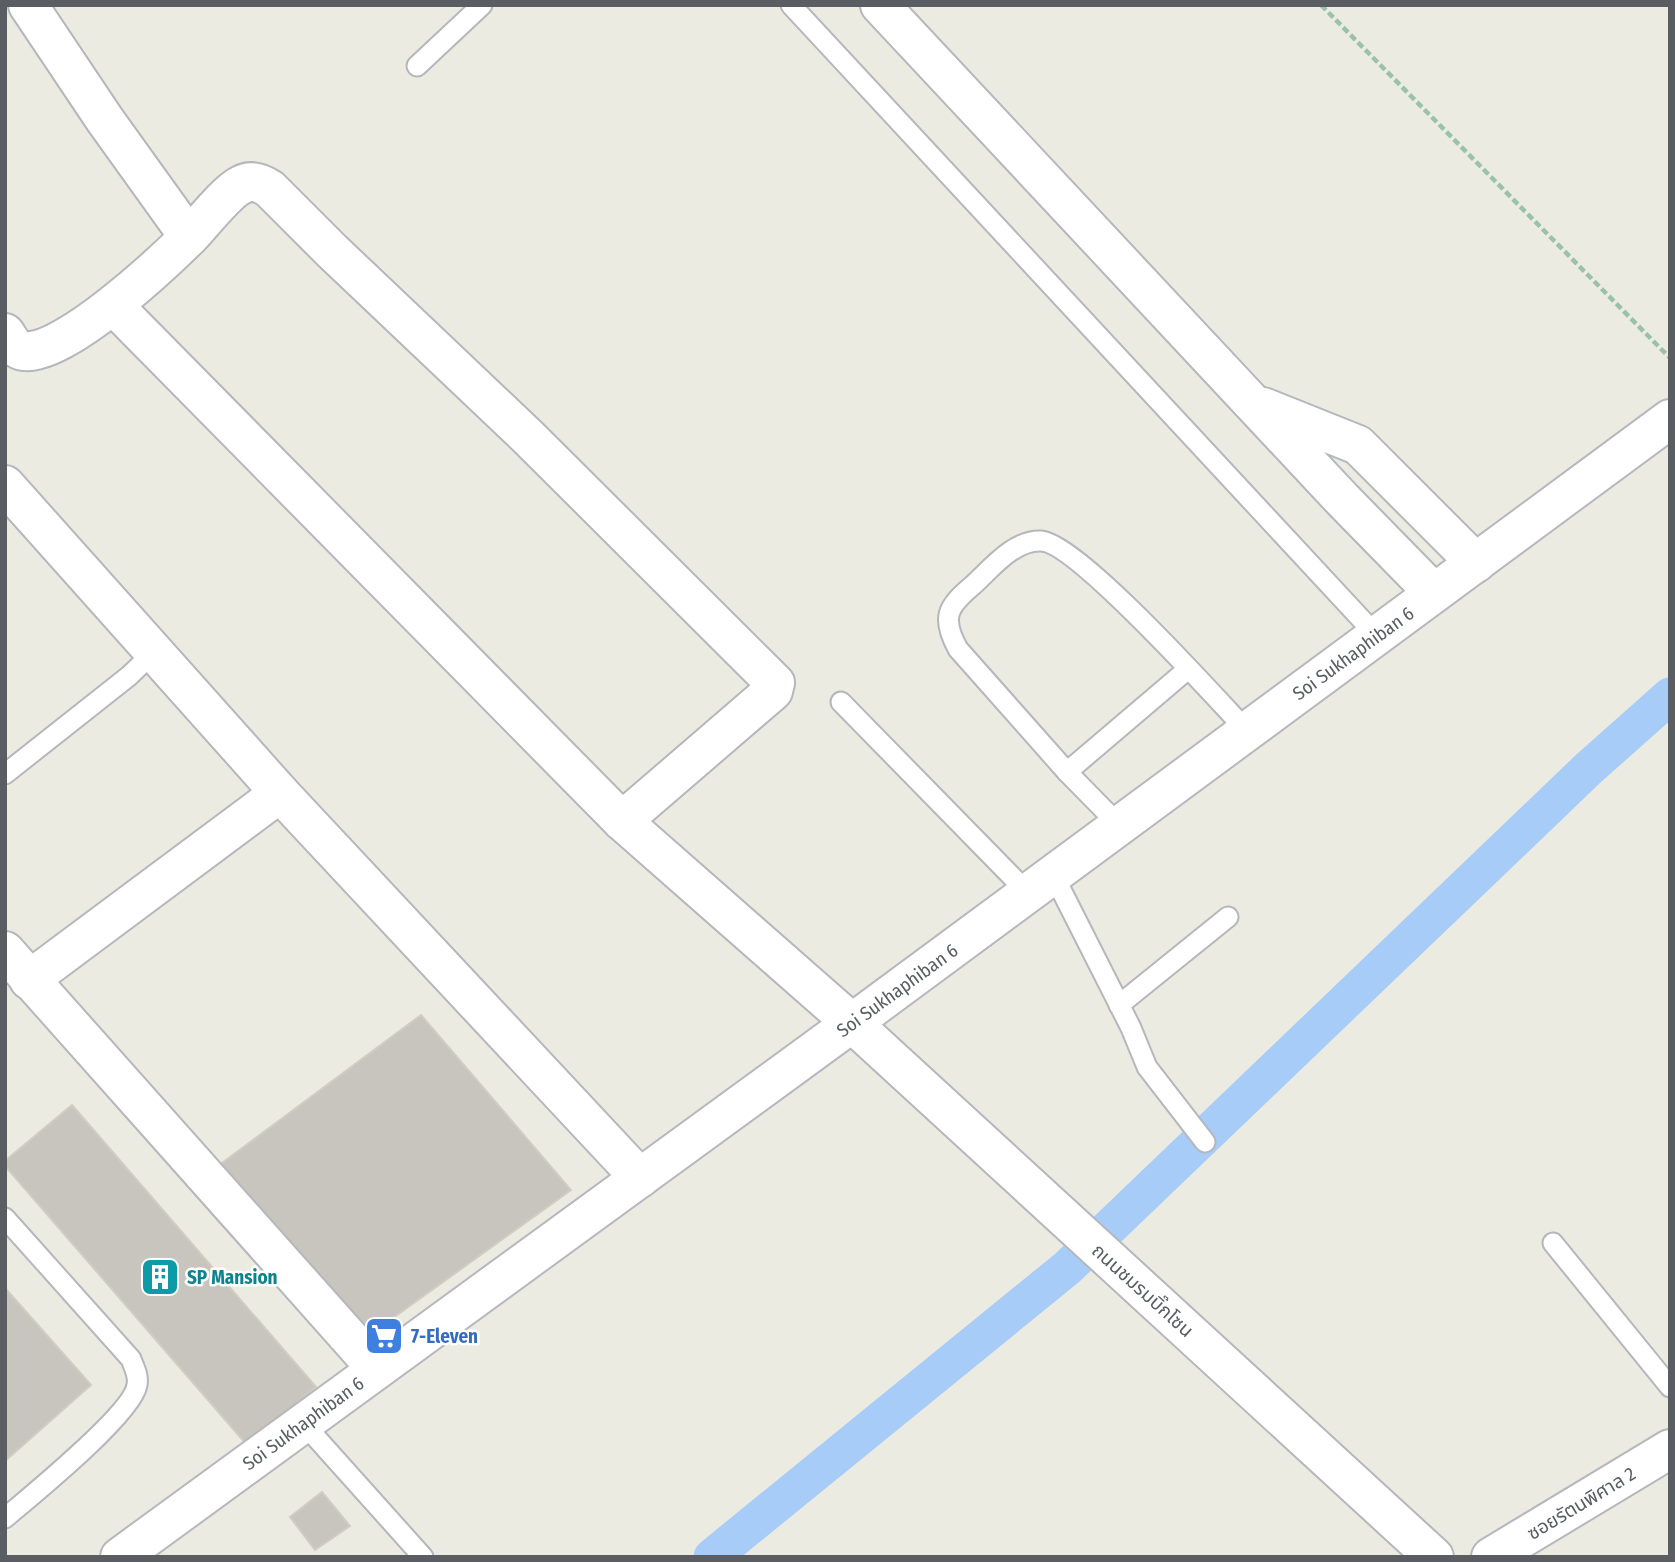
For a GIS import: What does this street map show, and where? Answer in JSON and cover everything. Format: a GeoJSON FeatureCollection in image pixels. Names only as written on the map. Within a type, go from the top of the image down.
{"type":"FeatureCollection","features":[{"type":"Feature","properties":{"kind":"street"},"geometry":{"type":"LineString","coordinates":[[28,5],[105,120],[189,237]]}},
{"type":"Feature","properties":{"kind":"street"},"geometry":{"type":"LineString","coordinates":[[880,5],[1251,402],[1434,593]]}},
{"type":"Feature","properties":{"kind":"street"},"geometry":{"type":"LineString","coordinates":[[5,333],[15,347],[23,351],[41,349],[61,342],[113,305],[189,237],[240,185],[260,182],[270,189],[528,437],[775,682],[773,691],[768,696],[622,821]]}},
{"type":"Feature","properties":{"kind":"street","name":"ถนนชมรมบิ๊กโซน"},"geometry":{"type":"LineString","coordinates":[[113,305],[622,821],[852,1024],[1434,1557]]}},
{"type":"Feature","properties":{"kind":"street"},"geometry":{"type":"LineString","coordinates":[[1251,402],[1358,445],[1476,563]]}},
{"type":"Feature","properties":{"kind":"street","name":"Soi Sukhaphiban 6"},"geometry":{"type":"LineString","coordinates":[[120,1557],[852,1024],[1670,419]]}},
{"type":"Feature","properties":{"kind":"street"},"geometry":{"type":"LineString","coordinates":[[5,485],[279,793],[640,1178]]}},
{"type":"Feature","properties":{"kind":"street"},"geometry":{"type":"LineString","coordinates":[[29,980],[279,793]]}},
{"type":"Feature","properties":{"kind":"street"},"geometry":{"type":"LineString","coordinates":[[5,951],[377,1369]]}},
{"type":"Feature","properties":{"kind":"street","name":"ซอยรัตนพิศาล 2"},"geometry":{"type":"LineString","coordinates":[[1491,1557],[1670,1449]]}},
{"type":"Feature","properties":{"kind":"lane"},"geometry":{"type":"LineString","coordinates":[[417,66],[482,5]]}},
{"type":"Feature","properties":{"kind":"lane"},"geometry":{"type":"LineString","coordinates":[[792,5],[1377,636]]}},
{"type":"Feature","properties":{"kind":"lane"},"geometry":{"type":"LineString","coordinates":[[1119,826],[1067,772],[958,649],[951,636],[949,619],[953,602],[1019,545],[1043,541],[1069,554],[1098,578],[1247,731]]}},
{"type":"Feature","properties":{"kind":"lane"},"geometry":{"type":"LineString","coordinates":[[5,774],[129,676],[154,652]]}},
{"type":"Feature","properties":{"kind":"lane"},"geometry":{"type":"LineString","coordinates":[[1067,772],[1188,669]]}},
{"type":"Feature","properties":{"kind":"lane"},"geometry":{"type":"LineString","coordinates":[[841,702],[1041,884],[1119,1005],[1147,1066],[1205,1142]]}},
{"type":"Feature","properties":{"kind":"lane"},"geometry":{"type":"LineString","coordinates":[[1119,1005],[1228,917]]}},
{"type":"Feature","properties":{"kind":"lane"},"geometry":{"type":"LineString","coordinates":[[5,1218],[131,1359],[137,1375],[137,1385],[131,1402],[58,1473],[5,1518]]}},
{"type":"Feature","properties":{"kind":"lane"},"geometry":{"type":"LineString","coordinates":[[1553,1243],[1670,1387]]}},
{"type":"Feature","properties":{"kind":"lane"},"geometry":{"type":"LineString","coordinates":[[303,1423],[423,1557]]}},
{"type":"Feature","properties":{"kind":"path"},"geometry":{"type":"LineString","coordinates":[[1321,5],[1670,358]]}},
{"type":"Feature","properties":{"kind":"building"},"geometry":{"type":"Polygon","coordinates":[[[421,1015],[571,1190],[368,1336],[218,1166],[421,1015]]]}},
{"type":"Feature","properties":{"kind":"building","name":"SP Mansion"},"geometry":{"type":"Polygon","coordinates":[[[72,1105],[316,1387],[247,1445],[5,1166],[5,1161],[72,1105]]]}},
{"type":"Feature","properties":{"kind":"building"},"geometry":{"type":"Polygon","coordinates":[[[5,1288],[91,1385],[5,1461],[5,1288]]]}},
{"type":"Feature","properties":{"kind":"building"},"geometry":{"type":"Polygon","coordinates":[[[322,1492],[350,1526],[315,1550],[290,1517],[322,1492]]]}},
{"type":"Feature","properties":{"kind":"waterway"},"geometry":{"type":"LineString","coordinates":[[712,1557],[1067,1268],[1589,768],[1670,696]]}},
{"type":"Feature","properties":{"kind":"place","name":"SP Mansion"},"geometry":{"type":"Point","coordinates":[160,1277]}},
{"type":"Feature","properties":{"kind":"place","name":"7-Eleven"},"geometry":{"type":"Point","coordinates":[384,1336]}}]}
